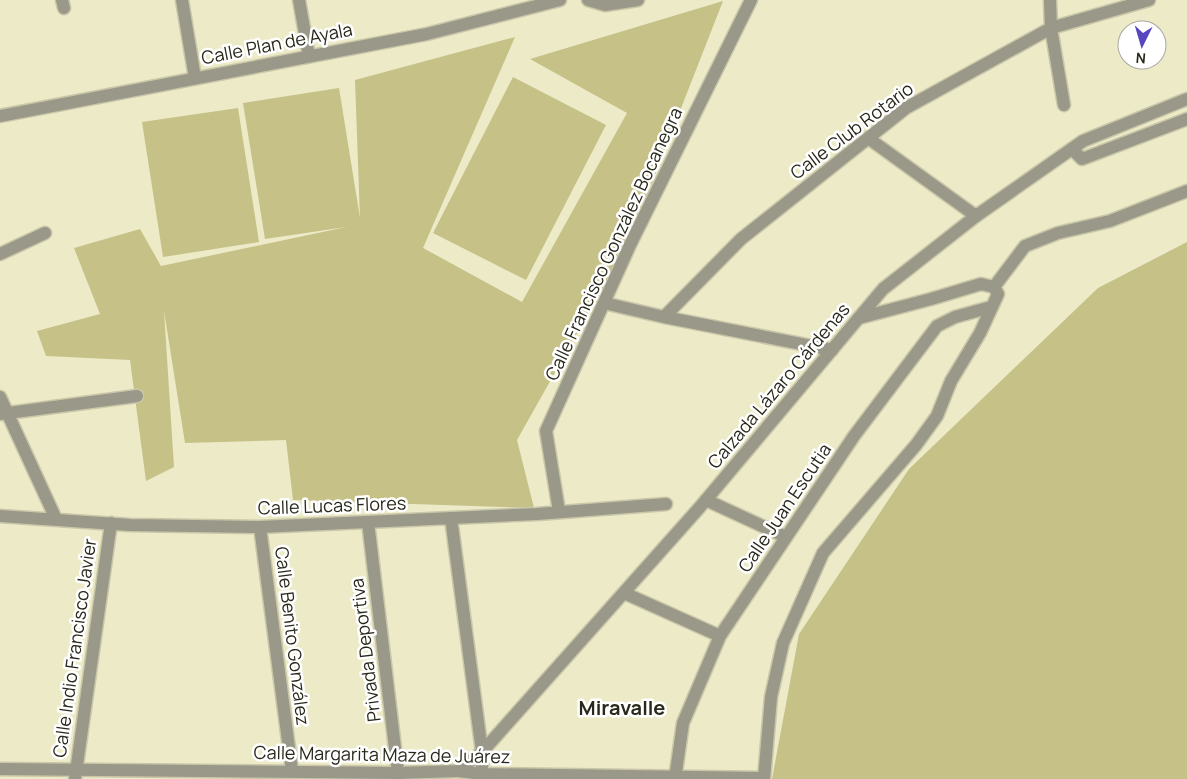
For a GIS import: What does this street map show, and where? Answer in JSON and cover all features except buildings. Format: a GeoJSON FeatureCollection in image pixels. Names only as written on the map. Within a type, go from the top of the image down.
{"type":"FeatureCollection","features":[{"type":"Feature","properties":{"kind":"street"},"geometry":{"type":"LineString","coordinates":[[182,0],[195,78]]}},
{"type":"Feature","properties":{"kind":"street"},"geometry":{"type":"LineString","coordinates":[[299,0],[309,56]]}},
{"type":"Feature","properties":{"kind":"street","name":"Calle Plan de Ayala"},"geometry":{"type":"LineString","coordinates":[[0,116],[427,34],[560,0]]}},
{"type":"Feature","properties":{"kind":"street"},"geometry":{"type":"LineString","coordinates":[[588,0],[605,5],[638,0]]}},
{"type":"Feature","properties":{"kind":"street","name":"Calle Francisco González Bocanegra"},"geometry":{"type":"LineString","coordinates":[[559,512],[546,431],[630,245],[751,0]]}},
{"type":"Feature","properties":{"kind":"street"},"geometry":{"type":"LineString","coordinates":[[1050,0],[1051,28],[1064,105]]}},
{"type":"Feature","properties":{"kind":"street","name":"Calle Club Rotario"},"geometry":{"type":"LineString","coordinates":[[664,317],[741,239],[906,108],[1051,28],[1149,0]]}},
{"type":"Feature","properties":{"kind":"street","name":"Calzada Lázaro Cárdenas"},"geometry":{"type":"LineString","coordinates":[[458,771],[482,752],[624,593],[706,500],[883,289],[976,216],[1083,141],[1187,99]]}},
{"type":"Feature","properties":{"kind":"street"},"geometry":{"type":"LineString","coordinates":[[1072,149],[1082,159],[1187,119]]}},
{"type":"Feature","properties":{"kind":"street"},"geometry":{"type":"LineString","coordinates":[[868,138],[976,216]]}},
{"type":"Feature","properties":{"kind":"street"},"geometry":{"type":"LineString","coordinates":[[994,287],[1025,246],[1058,233],[1110,221],[1187,191]]}},
{"type":"Feature","properties":{"kind":"street"},"geometry":{"type":"LineString","coordinates":[[0,254],[45,233]]}},
{"type":"Feature","properties":{"kind":"street"},"geometry":{"type":"LineString","coordinates":[[764,779],[771,697],[782,643],[823,553],[916,446],[937,416],[951,381],[980,333],[998,294],[994,287],[981,284],[859,318]]}},
{"type":"Feature","properties":{"kind":"street"},"geometry":{"type":"LineString","coordinates":[[604,303],[664,317],[832,350]]}},
{"type":"Feature","properties":{"kind":"street","name":"Calle Juan Escutia"},"geometry":{"type":"LineString","coordinates":[[675,778],[683,723],[720,636],[854,436],[937,326],[955,317],[991,307]]}},
{"type":"Feature","properties":{"kind":"street"},"geometry":{"type":"LineString","coordinates":[[4,414],[137,396]]}},
{"type":"Feature","properties":{"kind":"street"},"geometry":{"type":"LineString","coordinates":[[0,397],[4,414],[56,520]]}},
{"type":"Feature","properties":{"kind":"street"},"geometry":{"type":"LineString","coordinates":[[706,500],[786,538]]}},
{"type":"Feature","properties":{"kind":"street","name":"Calle Lucas Flores"},"geometry":{"type":"LineString","coordinates":[[0,516],[111,522],[130,525],[260,528],[537,514],[666,504]]}},
{"type":"Feature","properties":{"kind":"street"},"geometry":{"type":"LineString","coordinates":[[451,518],[482,752],[482,776]]}},
{"type":"Feature","properties":{"kind":"street","name":"Calle Indio Francisco Javier"},"geometry":{"type":"LineString","coordinates":[[75,774],[111,522]]}},
{"type":"Feature","properties":{"kind":"street","name":"Privada Deportiva"},"geometry":{"type":"LineString","coordinates":[[364,523],[394,773]]}},
{"type":"Feature","properties":{"kind":"street","name":"Calle Benito González"},"geometry":{"type":"LineString","coordinates":[[260,528],[293,775]]}},
{"type":"Feature","properties":{"kind":"street"},"geometry":{"type":"LineString","coordinates":[[624,593],[720,636]]}},
{"type":"Feature","properties":{"kind":"street","name":"Calle Margarita Maza de Juárez"},"geometry":{"type":"LineString","coordinates":[[0,769],[75,774],[293,775],[458,771],[482,776],[764,779]]}},
{"type":"Feature","properties":{"kind":"shaded area"},"geometry":{"type":"Polygon","coordinates":[[[723,1],[629,241],[517,440],[534,508],[293,500],[286,440],[185,443],[164,311],[174,467],[146,481],[130,360],[46,356],[37,331],[100,314],[74,248],[140,229],[161,266],[346,227],[265,239],[243,103],[339,88],[360,218],[355,80],[515,37],[423,248],[522,302],[627,113],[530,59],[723,1]]]}},
{"type":"Feature","properties":{"kind":"shaded area"},"geometry":{"type":"Polygon","coordinates":[[[513,77],[606,125],[526,280],[433,233],[513,77]]]}},
{"type":"Feature","properties":{"kind":"shaded area"},"geometry":{"type":"Polygon","coordinates":[[[238,108],[259,242],[163,257],[142,122],[238,108]]]}},
{"type":"Feature","properties":{"kind":"shaded area"},"geometry":{"type":"Polygon","coordinates":[[[1187,242],[1187,779],[772,779],[799,634],[909,469],[1098,288],[1187,242]]]}},
{"type":"Feature","properties":{"kind":"district","name":"Miravalle"},"geometry":{"type":"Point","coordinates":[622,708]}}]}
